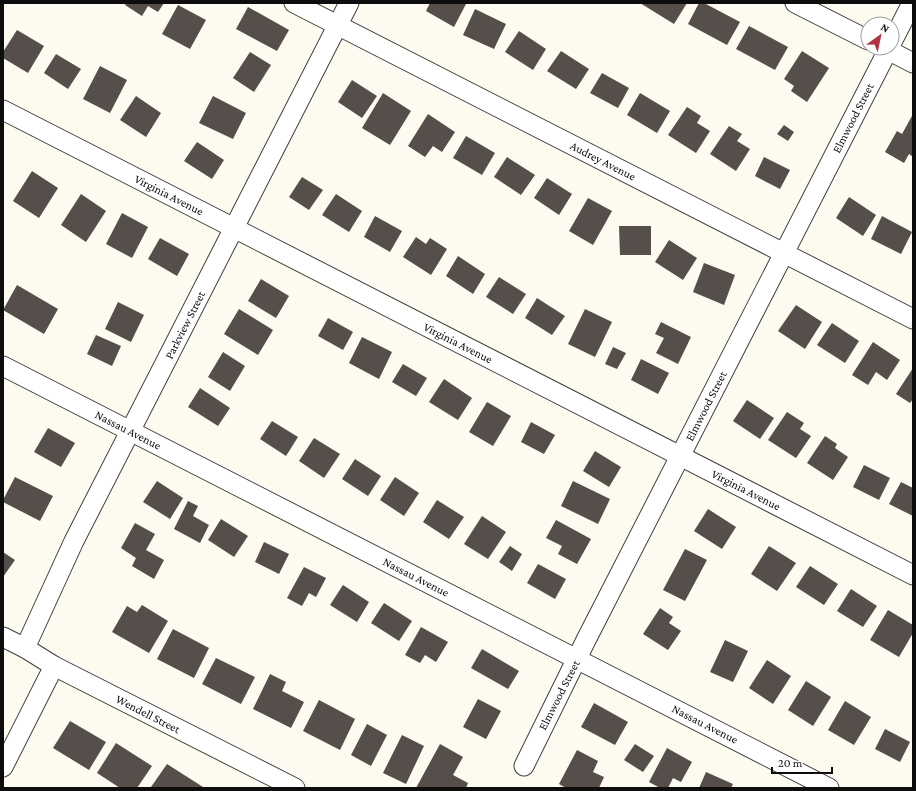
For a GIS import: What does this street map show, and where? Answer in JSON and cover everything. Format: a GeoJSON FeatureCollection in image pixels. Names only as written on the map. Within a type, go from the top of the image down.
{"type":"FeatureCollection","features":[{"type":"Feature","properties":{"kind":"street","name":"Audrey Avenue"},"geometry":{"type":"LineString","coordinates":[[294,3],[913,319]]}},
{"type":"Feature","properties":{"kind":"street","name":"Parkview Street"},"geometry":{"type":"LineString","coordinates":[[25,648],[74,541],[349,3]]}},
{"type":"Feature","properties":{"kind":"street"},"geometry":{"type":"LineString","coordinates":[[795,3],[860,36]]}},
{"type":"Feature","properties":{"kind":"street","name":"Elmwood Street"},"geometry":{"type":"LineString","coordinates":[[900,25],[912,3]]}},
{"type":"Feature","properties":{"kind":"street"},"geometry":{"type":"LineString","coordinates":[[900,55],[913,63]]}},
{"type":"Feature","properties":{"kind":"street","name":"Elmwood Street"},"geometry":{"type":"LineString","coordinates":[[524,766],[883,56]]}},
{"type":"Feature","properties":{"kind":"street","name":"Virginia Avenue"},"geometry":{"type":"LineString","coordinates":[[3,110],[913,575]]}},
{"type":"Feature","properties":{"kind":"street","name":"Nassau Avenue"},"geometry":{"type":"LineString","coordinates":[[3,366],[829,788]]}},
{"type":"Feature","properties":{"kind":"street","name":"Wendell Street"},"geometry":{"type":"LineString","coordinates":[[3,637],[25,648],[54,666],[295,788]]}},
{"type":"Feature","properties":{"kind":"street"},"geometry":{"type":"LineString","coordinates":[[3,767],[54,666]]}},
{"type":"Feature","properties":{"kind":"building"},"geometry":{"type":"Polygon","coordinates":[[[126,3],[164,3],[158,12],[148,6],[142,16],[125,5],[126,3]]]}},
{"type":"Feature","properties":{"kind":"building"},"geometry":{"type":"Polygon","coordinates":[[[430,3],[466,4],[454,27],[426,11],[430,3]]]}},
{"type":"Feature","properties":{"kind":"building"},"geometry":{"type":"Polygon","coordinates":[[[640,3],[687,3],[674,24],[640,3]]]}},
{"type":"Feature","properties":{"kind":"building"},"geometry":{"type":"Polygon","coordinates":[[[699,3],[704,3],[740,22],[727,45],[688,24],[699,3]]]}},
{"type":"Feature","properties":{"kind":"building"},"geometry":{"type":"Polygon","coordinates":[[[178,5],[206,20],[190,49],[162,34],[178,5]]]}},
{"type":"Feature","properties":{"kind":"building"},"geometry":{"type":"Polygon","coordinates":[[[248,7],[289,30],[277,51],[236,29],[248,7]]]}},
{"type":"Feature","properties":{"kind":"building"},"geometry":{"type":"Polygon","coordinates":[[[475,9],[506,24],[494,49],[463,35],[475,9]]]}},
{"type":"Feature","properties":{"kind":"building"},"geometry":{"type":"Polygon","coordinates":[[[749,26],[788,47],[775,70],[736,49],[749,26]]]}},
{"type":"Feature","properties":{"kind":"building"},"geometry":{"type":"Polygon","coordinates":[[[17,30],[44,46],[28,73],[3,58],[3,52],[17,30]]]}},
{"type":"Feature","properties":{"kind":"building"},"geometry":{"type":"Polygon","coordinates":[[[519,31],[546,49],[533,70],[505,52],[519,31]]]}},
{"type":"Feature","properties":{"kind":"building"},"geometry":{"type":"Polygon","coordinates":[[[561,51],[589,69],[576,89],[547,71],[561,51]]]}},
{"type":"Feature","properties":{"kind":"building"},"geometry":{"type":"Polygon","coordinates":[[[802,51],[829,68],[807,102],[791,91],[794,86],[784,79],[802,51]]]}},
{"type":"Feature","properties":{"kind":"building"},"geometry":{"type":"Polygon","coordinates":[[[250,52],[271,65],[254,92],[233,78],[250,52]]]}},
{"type":"Feature","properties":{"kind":"building"},"geometry":{"type":"Polygon","coordinates":[[[56,54],[81,69],[68,89],[44,73],[56,54]]]}},
{"type":"Feature","properties":{"kind":"building"},"geometry":{"type":"Polygon","coordinates":[[[100,66],[127,80],[110,113],[83,99],[100,66]]]}},
{"type":"Feature","properties":{"kind":"building"},"geometry":{"type":"Polygon","coordinates":[[[602,73],[629,88],[618,108],[590,93],[602,73]]]}},
{"type":"Feature","properties":{"kind":"building"},"geometry":{"type":"Polygon","coordinates":[[[352,80],[377,96],[362,118],[338,102],[352,80]]]}},
{"type":"Feature","properties":{"kind":"building"},"geometry":{"type":"Polygon","coordinates":[[[383,93],[411,111],[390,145],[362,128],[383,93]]]}},
{"type":"Feature","properties":{"kind":"building"},"geometry":{"type":"Polygon","coordinates":[[[640,93],[670,111],[657,133],[627,115],[640,93]]]}},
{"type":"Feature","properties":{"kind":"building"},"geometry":{"type":"Polygon","coordinates":[[[136,96],[161,113],[146,137],[120,120],[136,96]]]}},
{"type":"Feature","properties":{"kind":"building"},"geometry":{"type":"Polygon","coordinates":[[[213,96],[246,113],[233,139],[199,123],[213,96]]]}},
{"type":"Feature","properties":{"kind":"building"},"geometry":{"type":"Polygon","coordinates":[[[687,107],[701,116],[697,123],[710,131],[696,153],[668,135],[687,107]]]}},
{"type":"Feature","properties":{"kind":"building"},"geometry":{"type":"Polygon","coordinates":[[[428,114],[455,132],[442,152],[433,146],[425,157],[408,146],[428,114]]]}},
{"type":"Feature","properties":{"kind":"building"},"geometry":{"type":"Polygon","coordinates":[[[913,114],[913,157],[909,154],[904,163],[885,152],[897,131],[902,134],[913,114]]]}},
{"type":"Feature","properties":{"kind":"building"},"geometry":{"type":"Polygon","coordinates":[[[784,125],[794,132],[788,141],[777,134],[784,125]]]}},
{"type":"Feature","properties":{"kind":"building"},"geometry":{"type":"Polygon","coordinates":[[[729,126],[742,134],[737,141],[750,149],[736,171],[710,154],[729,126]]]}},
{"type":"Feature","properties":{"kind":"building"},"geometry":{"type":"Polygon","coordinates":[[[466,136],[495,153],[482,175],[453,158],[466,136]]]}},
{"type":"Feature","properties":{"kind":"building"},"geometry":{"type":"Polygon","coordinates":[[[197,142],[224,160],[212,179],[184,161],[197,142]]]}},
{"type":"Feature","properties":{"kind":"building"},"geometry":{"type":"Polygon","coordinates":[[[507,157],[535,175],[521,195],[494,177],[507,157]]]}},
{"type":"Feature","properties":{"kind":"building"},"geometry":{"type":"Polygon","coordinates":[[[764,157],[790,170],[780,189],[755,176],[764,157]]]}},
{"type":"Feature","properties":{"kind":"building"},"geometry":{"type":"Polygon","coordinates":[[[32,171],[58,188],[39,218],[13,201],[32,171]]]}},
{"type":"Feature","properties":{"kind":"building"},"geometry":{"type":"Polygon","coordinates":[[[302,177],[323,190],[309,210],[289,197],[302,177]]]}},
{"type":"Feature","properties":{"kind":"building"},"geometry":{"type":"Polygon","coordinates":[[[547,178],[572,194],[559,215],[534,198],[547,178]]]}},
{"type":"Feature","properties":{"kind":"building"},"geometry":{"type":"Polygon","coordinates":[[[81,194],[106,211],[86,242],[61,225],[81,194]]]}},
{"type":"Feature","properties":{"kind":"building"},"geometry":{"type":"Polygon","coordinates":[[[336,194],[362,211],[349,232],[322,215],[336,194]]]}},
{"type":"Feature","properties":{"kind":"building"},"geometry":{"type":"Polygon","coordinates":[[[849,197],[876,215],[863,236],[836,218],[849,197]]]}},
{"type":"Feature","properties":{"kind":"building"},"geometry":{"type":"Polygon","coordinates":[[[588,198],[612,211],[593,245],[569,231],[588,198]]]}},
{"type":"Feature","properties":{"kind":"building"},"geometry":{"type":"Polygon","coordinates":[[[122,213],[148,227],[132,258],[106,244],[122,213]]]}},
{"type":"Feature","properties":{"kind":"building"},"geometry":{"type":"Polygon","coordinates":[[[375,216],[402,231],[390,252],[364,237],[375,216]]]}},
{"type":"Feature","properties":{"kind":"building"},"geometry":{"type":"Polygon","coordinates":[[[882,216],[912,232],[901,254],[871,239],[882,216]]]}},
{"type":"Feature","properties":{"kind":"building"},"geometry":{"type":"Polygon","coordinates":[[[619,226],[651,226],[651,255],[620,255],[619,226]]]}},
{"type":"Feature","properties":{"kind":"building"},"geometry":{"type":"Polygon","coordinates":[[[416,237],[426,244],[430,238],[447,249],[431,275],[403,257],[416,237]]]}},
{"type":"Feature","properties":{"kind":"building"},"geometry":{"type":"Polygon","coordinates":[[[160,238],[189,254],[177,276],[148,259],[160,238]]]}},
{"type":"Feature","properties":{"kind":"building"},"geometry":{"type":"Polygon","coordinates":[[[669,240],[697,258],[683,280],[655,262],[669,240]]]}},
{"type":"Feature","properties":{"kind":"building"},"geometry":{"type":"Polygon","coordinates":[[[458,256],[485,274],[473,294],[446,276],[458,256]]]}},
{"type":"Feature","properties":{"kind":"building"},"geometry":{"type":"Polygon","coordinates":[[[704,263],[735,275],[724,305],[693,292],[704,263]]]}},
{"type":"Feature","properties":{"kind":"building"},"geometry":{"type":"Polygon","coordinates":[[[499,277],[526,294],[513,314],[486,297],[499,277]]]}},
{"type":"Feature","properties":{"kind":"building"},"geometry":{"type":"Polygon","coordinates":[[[261,279],[289,296],[276,318],[248,301],[261,279]]]}},
{"type":"Feature","properties":{"kind":"building"},"geometry":{"type":"Polygon","coordinates":[[[17,285],[58,309],[44,334],[3,310],[17,285]]]}},
{"type":"Feature","properties":{"kind":"building"},"geometry":{"type":"Polygon","coordinates":[[[537,298],[565,316],[552,335],[525,318],[537,298]]]}},
{"type":"Feature","properties":{"kind":"building"},"geometry":{"type":"Polygon","coordinates":[[[118,302],[144,315],[131,342],[105,329],[118,302]]]}},
{"type":"Feature","properties":{"kind":"building"},"geometry":{"type":"Polygon","coordinates":[[[796,305],[822,322],[805,349],[778,331],[796,305]]]}},
{"type":"Feature","properties":{"kind":"building"},"geometry":{"type":"Polygon","coordinates":[[[239,309],[273,330],[258,355],[224,334],[239,309]]]}},
{"type":"Feature","properties":{"kind":"building"},"geometry":{"type":"Polygon","coordinates":[[[585,309],[612,322],[595,357],[568,344],[585,309]]]}},
{"type":"Feature","properties":{"kind":"building"},"geometry":{"type":"Polygon","coordinates":[[[328,318],[353,332],[343,350],[318,336],[328,318]]]}},
{"type":"Feature","properties":{"kind":"building"},"geometry":{"type":"Polygon","coordinates":[[[661,322],[691,337],[678,364],[656,353],[664,338],[655,334],[661,322]]]}},
{"type":"Feature","properties":{"kind":"building"},"geometry":{"type":"Polygon","coordinates":[[[832,323],[859,341],[845,363],[817,345],[832,323]]]}},
{"type":"Feature","properties":{"kind":"building"},"geometry":{"type":"Polygon","coordinates":[[[96,335],[121,346],[112,366],[87,354],[96,335]]]}},
{"type":"Feature","properties":{"kind":"building"},"geometry":{"type":"Polygon","coordinates":[[[362,337],[392,352],[379,379],[349,363],[362,337]]]}},
{"type":"Feature","properties":{"kind":"building"},"geometry":{"type":"Polygon","coordinates":[[[873,342],[900,360],[887,380],[876,372],[868,385],[852,375],[873,342]]]}},
{"type":"Feature","properties":{"kind":"building"},"geometry":{"type":"Polygon","coordinates":[[[613,347],[626,353],[617,369],[605,364],[613,347]]]}},
{"type":"Feature","properties":{"kind":"building"},"geometry":{"type":"Polygon","coordinates":[[[223,352],[245,366],[230,391],[208,377],[223,352]]]}},
{"type":"Feature","properties":{"kind":"building"},"geometry":{"type":"Polygon","coordinates":[[[641,359],[669,373],[658,394],[631,380],[641,359]]]}},
{"type":"Feature","properties":{"kind":"building"},"geometry":{"type":"Polygon","coordinates":[[[403,364],[427,378],[416,396],[392,382],[403,364]]]}},
{"type":"Feature","properties":{"kind":"building"},"geometry":{"type":"Polygon","coordinates":[[[913,368],[913,399],[910,403],[896,394],[913,368]]]}},
{"type":"Feature","properties":{"kind":"building"},"geometry":{"type":"Polygon","coordinates":[[[444,379],[472,398],[458,420],[429,402],[444,379]]]}},
{"type":"Feature","properties":{"kind":"building"},"geometry":{"type":"Polygon","coordinates":[[[200,388],[230,408],[218,426],[188,407],[200,388]]]}},
{"type":"Feature","properties":{"kind":"building"},"geometry":{"type":"Polygon","coordinates":[[[747,400],[774,418],[760,439],[733,421],[747,400]]]}},
{"type":"Feature","properties":{"kind":"building"},"geometry":{"type":"Polygon","coordinates":[[[487,402],[511,416],[493,446],[469,432],[487,402]]]}},
{"type":"Feature","properties":{"kind":"building"},"geometry":{"type":"Polygon","coordinates":[[[787,412],[804,423],[800,429],[811,436],[796,458],[768,440],[787,412]]]}},
{"type":"Feature","properties":{"kind":"building"},"geometry":{"type":"Polygon","coordinates":[[[272,421],[298,437],[286,456],[260,439],[272,421]]]}},
{"type":"Feature","properties":{"kind":"building"},"geometry":{"type":"Polygon","coordinates":[[[531,422],[555,435],[544,454],[521,442],[531,422]]]}},
{"type":"Feature","properties":{"kind":"building"},"geometry":{"type":"Polygon","coordinates":[[[48,428],[75,443],[61,467],[34,452],[48,428]]]}},
{"type":"Feature","properties":{"kind":"building"},"geometry":{"type":"Polygon","coordinates":[[[825,436],[837,444],[835,448],[848,457],[833,480],[807,463],[825,436]]]}},
{"type":"Feature","properties":{"kind":"building"},"geometry":{"type":"Polygon","coordinates":[[[314,438],[340,454],[324,478],[299,461],[314,438]]]}},
{"type":"Feature","properties":{"kind":"building"},"geometry":{"type":"Polygon","coordinates":[[[595,451],[621,467],[609,487],[583,471],[595,451]]]}},
{"type":"Feature","properties":{"kind":"building"},"geometry":{"type":"Polygon","coordinates":[[[355,459],[381,476],[368,496],[342,479],[355,459]]]}},
{"type":"Feature","properties":{"kind":"building"},"geometry":{"type":"Polygon","coordinates":[[[864,465],[890,478],[879,500],[853,487],[864,465]]]}},
{"type":"Feature","properties":{"kind":"building"},"geometry":{"type":"Polygon","coordinates":[[[15,477],[53,496],[40,521],[3,502],[15,477]]]}},
{"type":"Feature","properties":{"kind":"building"},"geometry":{"type":"Polygon","coordinates":[[[395,477],[419,493],[404,516],[380,500],[395,477]]]}},
{"type":"Feature","properties":{"kind":"building"},"geometry":{"type":"Polygon","coordinates":[[[157,481],[183,498],[170,519],[143,502],[157,481]]]}},
{"type":"Feature","properties":{"kind":"building"},"geometry":{"type":"Polygon","coordinates":[[[573,481],[610,499],[598,524],[561,506],[573,481]]]}},
{"type":"Feature","properties":{"kind":"building"},"geometry":{"type":"Polygon","coordinates":[[[901,482],[913,488],[913,516],[889,504],[901,482]]]}},
{"type":"Feature","properties":{"kind":"building"},"geometry":{"type":"Polygon","coordinates":[[[437,500],[464,517],[449,539],[423,522],[437,500]]]}},
{"type":"Feature","properties":{"kind":"building"},"geometry":{"type":"Polygon","coordinates":[[[188,501],[198,506],[193,516],[209,525],[200,543],[174,529],[188,501]]]}},
{"type":"Feature","properties":{"kind":"building"},"geometry":{"type":"Polygon","coordinates":[[[708,509],[736,527],[722,549],[694,531],[708,509]]]}},
{"type":"Feature","properties":{"kind":"building"},"geometry":{"type":"Polygon","coordinates":[[[482,516],[506,532],[488,559],[464,544],[482,516]]]}},
{"type":"Feature","properties":{"kind":"building"},"geometry":{"type":"Polygon","coordinates":[[[221,519],[248,536],[234,557],[208,540],[221,519]]]}},
{"type":"Feature","properties":{"kind":"building"},"geometry":{"type":"Polygon","coordinates":[[[556,520],[591,539],[577,564],[558,554],[562,546],[546,538],[556,520]]]}},
{"type":"Feature","properties":{"kind":"building"},"geometry":{"type":"Polygon","coordinates":[[[135,523],[155,534],[146,550],[164,560],[154,579],[132,566],[136,558],[121,548],[135,523]]]}},
{"type":"Feature","properties":{"kind":"building"},"geometry":{"type":"Polygon","coordinates":[[[264,542],[289,554],[279,574],[255,562],[264,542]]]}},
{"type":"Feature","properties":{"kind":"building"},"geometry":{"type":"Polygon","coordinates":[[[510,546],[522,554],[512,571],[499,562],[510,546]]]}},
{"type":"Feature","properties":{"kind":"building"},"geometry":{"type":"Polygon","coordinates":[[[769,546],[796,563],[777,591],[751,574],[769,546]]]}},
{"type":"Feature","properties":{"kind":"building"},"geometry":{"type":"Polygon","coordinates":[[[685,549],[707,560],[685,601],[663,590],[685,549]]]}},
{"type":"Feature","properties":{"kind":"building"},"geometry":{"type":"Polygon","coordinates":[[[3,552],[15,560],[3,577],[3,552]]]}},
{"type":"Feature","properties":{"kind":"building"},"geometry":{"type":"Polygon","coordinates":[[[538,564],[566,579],[555,599],[527,583],[538,564]]]}},
{"type":"Feature","properties":{"kind":"building"},"geometry":{"type":"Polygon","coordinates":[[[810,566],[838,584],[824,605],[796,587],[810,566]]]}},
{"type":"Feature","properties":{"kind":"building"},"geometry":{"type":"Polygon","coordinates":[[[304,567],[326,578],[316,597],[309,593],[302,606],[287,598],[304,567]]]}},
{"type":"Feature","properties":{"kind":"building"},"geometry":{"type":"Polygon","coordinates":[[[343,585],[369,602],[357,622],[330,605],[343,585]]]}},
{"type":"Feature","properties":{"kind":"building"},"geometry":{"type":"Polygon","coordinates":[[[851,589],[877,606],[863,627],[837,611],[851,589]]]}},
{"type":"Feature","properties":{"kind":"building"},"geometry":{"type":"Polygon","coordinates":[[[384,603],[412,621],[399,641],[371,623],[384,603]]]}},
{"type":"Feature","properties":{"kind":"building"},"geometry":{"type":"Polygon","coordinates":[[[142,605],[168,621],[149,653],[112,632],[127,606],[137,612],[142,605]]]}},
{"type":"Feature","properties":{"kind":"building"},"geometry":{"type":"Polygon","coordinates":[[[660,608],[673,617],[669,623],[681,631],[668,650],[643,634],[660,608]]]}},
{"type":"Feature","properties":{"kind":"building"},"geometry":{"type":"Polygon","coordinates":[[[888,610],[913,625],[913,633],[899,657],[870,640],[888,610]]]}},
{"type":"Feature","properties":{"kind":"building"},"geometry":{"type":"Polygon","coordinates":[[[421,627],[448,642],[436,662],[425,655],[420,663],[405,655],[421,627]]]}},
{"type":"Feature","properties":{"kind":"building"},"geometry":{"type":"Polygon","coordinates":[[[173,629],[209,648],[194,678],[157,659],[173,629]]]}},
{"type":"Feature","properties":{"kind":"building"},"geometry":{"type":"Polygon","coordinates":[[[725,640],[748,651],[733,682],[710,672],[725,640]]]}},
{"type":"Feature","properties":{"kind":"building"},"geometry":{"type":"Polygon","coordinates":[[[482,649],[519,671],[508,689],[471,668],[482,649]]]}},
{"type":"Feature","properties":{"kind":"building"},"geometry":{"type":"Polygon","coordinates":[[[216,658],[255,677],[241,704],[202,684],[216,658]]]}},
{"type":"Feature","properties":{"kind":"building"},"geometry":{"type":"Polygon","coordinates":[[[767,660],[791,676],[773,704],[749,688],[767,660]]]}},
{"type":"Feature","properties":{"kind":"building"},"geometry":{"type":"Polygon","coordinates":[[[270,674],[286,682],[282,691],[304,702],[291,728],[253,709],[270,674]]]}},
{"type":"Feature","properties":{"kind":"building"},"geometry":{"type":"Polygon","coordinates":[[[806,681],[831,697],[813,726],[788,710],[806,681]]]}},
{"type":"Feature","properties":{"kind":"building"},"geometry":{"type":"Polygon","coordinates":[[[478,699],[501,711],[486,739],[463,727],[478,699]]]}},
{"type":"Feature","properties":{"kind":"building"},"geometry":{"type":"Polygon","coordinates":[[[319,700],[355,719],[340,750],[303,731],[319,700]]]}},
{"type":"Feature","properties":{"kind":"building"},"geometry":{"type":"Polygon","coordinates":[[[845,701],[871,717],[854,745],[828,730],[845,701]]]}},
{"type":"Feature","properties":{"kind":"building"},"geometry":{"type":"Polygon","coordinates":[[[594,703],[628,722],[615,745],[581,727],[594,703]]]}},
{"type":"Feature","properties":{"kind":"building"},"geometry":{"type":"Polygon","coordinates":[[[70,721],[106,742],[89,770],[53,748],[70,721]]]}},
{"type":"Feature","properties":{"kind":"building"},"geometry":{"type":"Polygon","coordinates":[[[367,724],[387,735],[371,766],[351,755],[367,724]]]}},
{"type":"Feature","properties":{"kind":"building"},"geometry":{"type":"Polygon","coordinates":[[[885,729],[910,742],[900,762],[875,749],[885,729]]]}},
{"type":"Feature","properties":{"kind":"building"},"geometry":{"type":"Polygon","coordinates":[[[402,735],[424,746],[406,784],[383,773],[402,735]]]}},
{"type":"Feature","properties":{"kind":"building"},"geometry":{"type":"Polygon","coordinates":[[[116,743],[152,766],[137,788],[120,788],[97,773],[116,743]]]}},
{"type":"Feature","properties":{"kind":"building"},"geometry":{"type":"Polygon","coordinates":[[[440,744],[463,757],[453,775],[468,783],[466,788],[416,788],[440,744]]]}},
{"type":"Feature","properties":{"kind":"building"},"geometry":{"type":"Polygon","coordinates":[[[635,744],[654,756],[643,772],[624,760],[635,744]]]}},
{"type":"Feature","properties":{"kind":"building"},"geometry":{"type":"Polygon","coordinates":[[[667,748],[692,762],[681,782],[673,778],[668,788],[660,788],[649,782],[667,748]]]}},
{"type":"Feature","properties":{"kind":"building"},"geometry":{"type":"Polygon","coordinates":[[[577,750],[598,761],[593,772],[604,777],[599,788],[566,788],[559,784],[577,750]]]}},
{"type":"Feature","properties":{"kind":"building"},"geometry":{"type":"Polygon","coordinates":[[[167,764],[203,787],[151,787],[167,764]]]}},
{"type":"Feature","properties":{"kind":"building"},"geometry":{"type":"Polygon","coordinates":[[[706,772],[733,784],[731,788],[699,788],[706,772]]]}}]}
